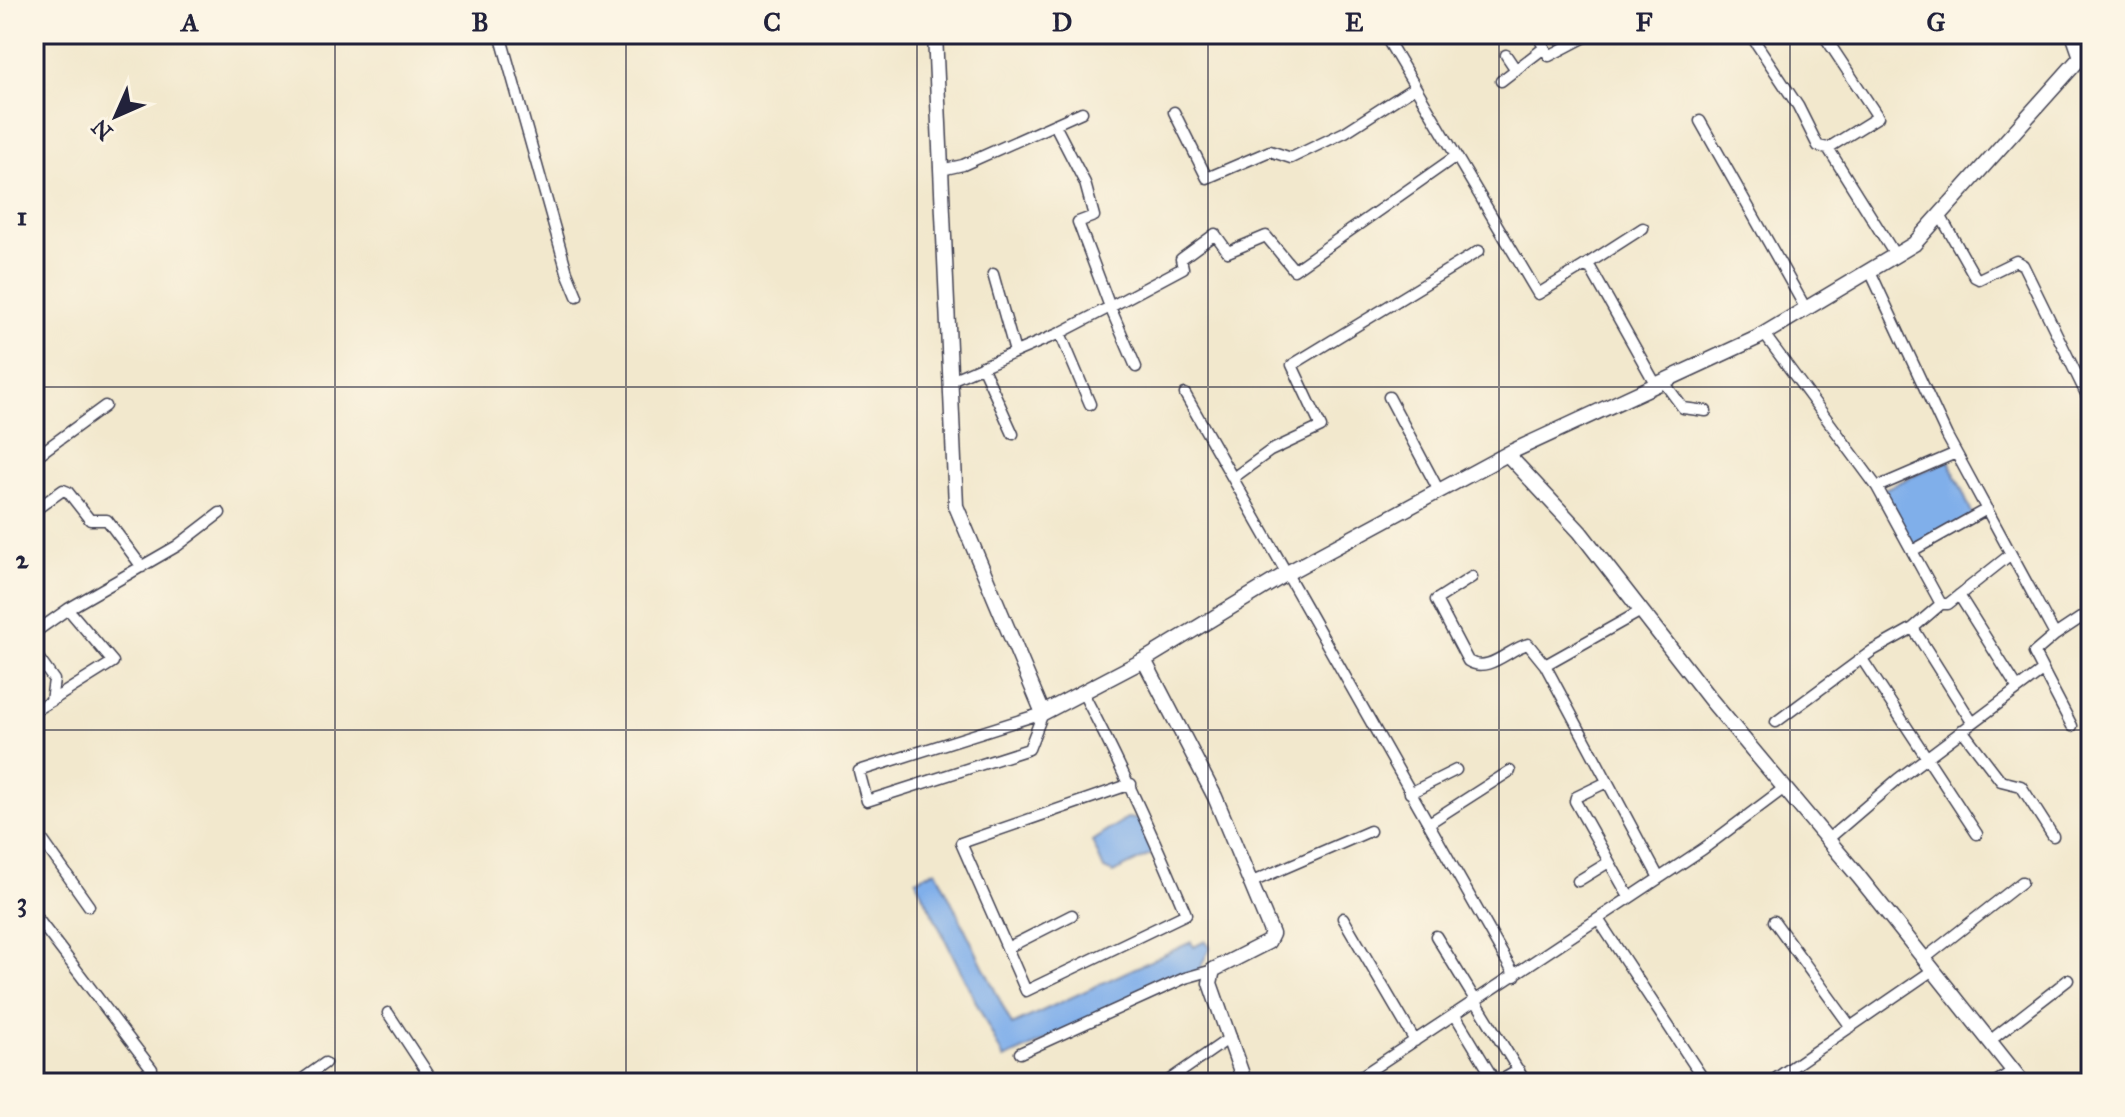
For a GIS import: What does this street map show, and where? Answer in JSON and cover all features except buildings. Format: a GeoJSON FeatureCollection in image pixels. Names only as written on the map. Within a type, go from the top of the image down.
{"type":"FeatureCollection","features":[{"type":"Feature","properties":{"kind":"street"},"geometry":{"type":"LineString","coordinates":[[500,34],[567,272],[577,296]]}},
{"type":"Feature","properties":{"kind":"street"},"geometry":{"type":"LineString","coordinates":[[935,34],[956,506],[1043,713],[1029,749],[867,801],[859,771],[1043,713],[1144,660],[1289,572],[1507,454],[1764,334],[1914,244],[2081,57],[2076,35]]}},
{"type":"Feature","properties":{"kind":"street"},"geometry":{"type":"LineString","coordinates":[[1384,34],[1538,294],[1643,228]]}},
{"type":"Feature","properties":{"kind":"street"},"geometry":{"type":"LineString","coordinates":[[1527,34],[1536,35],[1549,56],[1591,34]]}},
{"type":"Feature","properties":{"kind":"street"},"geometry":{"type":"LineString","coordinates":[[1750,34],[1798,106],[1818,146],[1828,148],[1878,117],[1823,34]]}},
{"type":"Feature","properties":{"kind":"street"},"geometry":{"type":"LineString","coordinates":[[1501,81],[1544,48]]}},
{"type":"Feature","properties":{"kind":"street"},"geometry":{"type":"LineString","coordinates":[[1506,55],[1516,70]]}},
{"type":"Feature","properties":{"kind":"street"},"geometry":{"type":"LineString","coordinates":[[1174,112],[1207,178],[1240,161],[1270,151],[1291,158],[1345,132],[1415,87]]}},
{"type":"Feature","properties":{"kind":"street"},"geometry":{"type":"LineString","coordinates":[[941,170],[963,165],[1082,112]]}},
{"type":"Feature","properties":{"kind":"street"},"geometry":{"type":"LineString","coordinates":[[1700,121],[1806,309]]}},
{"type":"Feature","properties":{"kind":"street"},"geometry":{"type":"LineString","coordinates":[[1055,125],[1085,183],[1094,216],[1078,222],[1136,367]]}},
{"type":"Feature","properties":{"kind":"street"},"geometry":{"type":"LineString","coordinates":[[1828,148],[1895,255]]}},
{"type":"Feature","properties":{"kind":"street"},"geometry":{"type":"LineString","coordinates":[[951,380],[1060,333],[1183,268],[1181,259],[1185,253],[1215,234],[1228,252],[1266,236],[1294,270],[1322,246],[1456,156]]}},
{"type":"Feature","properties":{"kind":"street"},"geometry":{"type":"LineString","coordinates":[[1940,215],[1975,277],[1979,279],[2016,261],[2023,265],[2091,404]]}},
{"type":"Feature","properties":{"kind":"street"},"geometry":{"type":"LineString","coordinates":[[1233,478],[1270,451],[1321,427],[1292,365],[1479,251]]}},
{"type":"Feature","properties":{"kind":"street"},"geometry":{"type":"LineString","coordinates":[[1584,266],[1600,282],[1660,383],[1683,408],[1706,411]]}},
{"type":"Feature","properties":{"kind":"street"},"geometry":{"type":"LineString","coordinates":[[1870,271],[1905,353],[2055,635]]}},
{"type":"Feature","properties":{"kind":"street"},"geometry":{"type":"LineString","coordinates":[[993,274],[1015,352]]}},
{"type":"Feature","properties":{"kind":"street"},"geometry":{"type":"LineString","coordinates":[[1060,333],[1090,404]]}},
{"type":"Feature","properties":{"kind":"street"},"geometry":{"type":"LineString","coordinates":[[1764,334],[1877,487],[1941,604]]}},
{"type":"Feature","properties":{"kind":"street"},"geometry":{"type":"LineString","coordinates":[[982,366],[1013,434]]}},
{"type":"Feature","properties":{"kind":"street"},"geometry":{"type":"LineString","coordinates":[[1185,394],[1289,572],[1515,976]]}},
{"type":"Feature","properties":{"kind":"street"},"geometry":{"type":"LineString","coordinates":[[1389,397],[1439,491]]}},
{"type":"Feature","properties":{"kind":"street"},"geometry":{"type":"LineString","coordinates":[[34,458],[105,406]]}},
{"type":"Feature","properties":{"kind":"street"},"geometry":{"type":"LineString","coordinates":[[1877,487],[1956,453]]}},
{"type":"Feature","properties":{"kind":"street"},"geometry":{"type":"LineString","coordinates":[[1507,454],[1580,532],[1783,789],[2023,1083]]}},
{"type":"Feature","properties":{"kind":"street"},"geometry":{"type":"LineString","coordinates":[[38,508],[63,490],[68,492],[90,520],[107,520],[142,567]]}},
{"type":"Feature","properties":{"kind":"street"},"geometry":{"type":"LineString","coordinates":[[1912,551],[1987,509]]}},
{"type":"Feature","properties":{"kind":"street"},"geometry":{"type":"LineString","coordinates":[[34,633],[68,609],[142,567],[220,513]]}},
{"type":"Feature","properties":{"kind":"street"},"geometry":{"type":"LineString","coordinates":[[1776,722],[1862,659],[1913,628],[2011,554]]}},
{"type":"Feature","properties":{"kind":"street"},"geometry":{"type":"LineString","coordinates":[[1472,577],[1436,600],[1468,661],[1474,665],[1494,662],[1528,644],[1545,665],[1659,878]]}},
{"type":"Feature","properties":{"kind":"street"},"geometry":{"type":"LineString","coordinates":[[1959,595],[2018,689]]}},
{"type":"Feature","properties":{"kind":"street"},"geometry":{"type":"LineString","coordinates":[[34,711],[113,662],[68,609]]}},
{"type":"Feature","properties":{"kind":"street"},"geometry":{"type":"LineString","coordinates":[[1545,665],[1641,611]]}},
{"type":"Feature","properties":{"kind":"street"},"geometry":{"type":"LineString","coordinates":[[2072,726],[2034,653],[2091,611]]}},
{"type":"Feature","properties":{"kind":"street"},"geometry":{"type":"LineString","coordinates":[[1913,628],[1972,722]]}},
{"type":"Feature","properties":{"kind":"street"},"geometry":{"type":"LineString","coordinates":[[34,652],[54,680],[51,701]]}},
{"type":"Feature","properties":{"kind":"street"},"geometry":{"type":"LineString","coordinates":[[1862,659],[1977,834]]}},
{"type":"Feature","properties":{"kind":"street"},"geometry":{"type":"LineString","coordinates":[[1020,1053],[1185,978],[1213,970],[1268,942],[1272,934],[1215,797],[1144,660]]}},
{"type":"Feature","properties":{"kind":"street"},"geometry":{"type":"LineString","coordinates":[[1827,840],[1972,722],[2042,671]]}},
{"type":"Feature","properties":{"kind":"street"},"geometry":{"type":"LineString","coordinates":[[1083,693],[1131,784],[1186,914],[1026,991],[961,843],[1131,784]]}},
{"type":"Feature","properties":{"kind":"street"},"geometry":{"type":"LineString","coordinates":[[1962,730],[2001,781],[2021,786],[2053,836]]}},
{"type":"Feature","properties":{"kind":"street"},"geometry":{"type":"LineString","coordinates":[[1410,793],[1456,770]]}},
{"type":"Feature","properties":{"kind":"street"},"geometry":{"type":"LineString","coordinates":[[1429,823],[1510,771]]}},
{"type":"Feature","properties":{"kind":"street"},"geometry":{"type":"LineString","coordinates":[[1607,782],[1576,797],[1575,801],[1629,897]]}},
{"type":"Feature","properties":{"kind":"street"},"geometry":{"type":"LineString","coordinates":[[1351,1083],[1659,878],[1783,789]]}},
{"type":"Feature","properties":{"kind":"street"},"geometry":{"type":"LineString","coordinates":[[34,828],[89,906]]}},
{"type":"Feature","properties":{"kind":"street"},"geometry":{"type":"LineString","coordinates":[[1252,882],[1370,831]]}},
{"type":"Feature","properties":{"kind":"street"},"geometry":{"type":"LineString","coordinates":[[1578,881],[1609,862]]}},
{"type":"Feature","properties":{"kind":"street"},"geometry":{"type":"LineString","coordinates":[[1769,1083],[1851,1027],[1929,965],[2022,882]]}},
{"type":"Feature","properties":{"kind":"street"},"geometry":{"type":"LineString","coordinates":[[34,914],[152,1069],[134,1083]]}},
{"type":"Feature","properties":{"kind":"street"},"geometry":{"type":"LineString","coordinates":[[1007,948],[1072,915]]}},
{"type":"Feature","properties":{"kind":"street"},"geometry":{"type":"LineString","coordinates":[[1343,918],[1415,1041]]}},
{"type":"Feature","properties":{"kind":"street"},"geometry":{"type":"LineString","coordinates":[[1598,919],[1706,1083]]}},
{"type":"Feature","properties":{"kind":"street"},"geometry":{"type":"LineString","coordinates":[[1774,921],[1851,1027]]}},
{"type":"Feature","properties":{"kind":"street"},"geometry":{"type":"LineString","coordinates":[[1436,936],[1526,1083]]}},
{"type":"Feature","properties":{"kind":"street"},"geometry":{"type":"LineString","coordinates":[[1213,970],[1210,983],[1245,1083]]}},
{"type":"Feature","properties":{"kind":"street"},"geometry":{"type":"LineString","coordinates":[[1996,1036],[2068,980]]}},
{"type":"Feature","properties":{"kind":"street"},"geometry":{"type":"LineString","coordinates":[[388,1013],[434,1083]]}},
{"type":"Feature","properties":{"kind":"street"},"geometry":{"type":"LineString","coordinates":[[1455,1015],[1496,1083],[1519,1070]]}},
{"type":"Feature","properties":{"kind":"street"},"geometry":{"type":"LineString","coordinates":[[1165,1083],[1231,1037]]}},
{"type":"Feature","properties":{"kind":"street"},"geometry":{"type":"LineString","coordinates":[[297,1083],[325,1063]]}},
{"type":"Feature","properties":{"kind":"street"},"geometry":{"type":"LineString","coordinates":[[1994,1083],[2013,1071]]}},
{"type":"Feature","properties":{"kind":"water"},"geometry":{"type":"Polygon","coordinates":[[[1949,460],[1973,516],[1911,550],[1880,491],[1949,460]]]}},
{"type":"Feature","properties":{"kind":"water"},"geometry":{"type":"Polygon","coordinates":[[[1127,818],[1143,820],[1156,852],[1113,873],[1104,869],[1092,841],[1127,818]]]}},
{"type":"Feature","properties":{"kind":"water"},"geometry":{"type":"Polygon","coordinates":[[[936,870],[1012,1025],[1191,942],[1194,947],[1205,941],[1210,947],[1199,971],[1004,1059],[916,880],[936,870]]]}}]}
